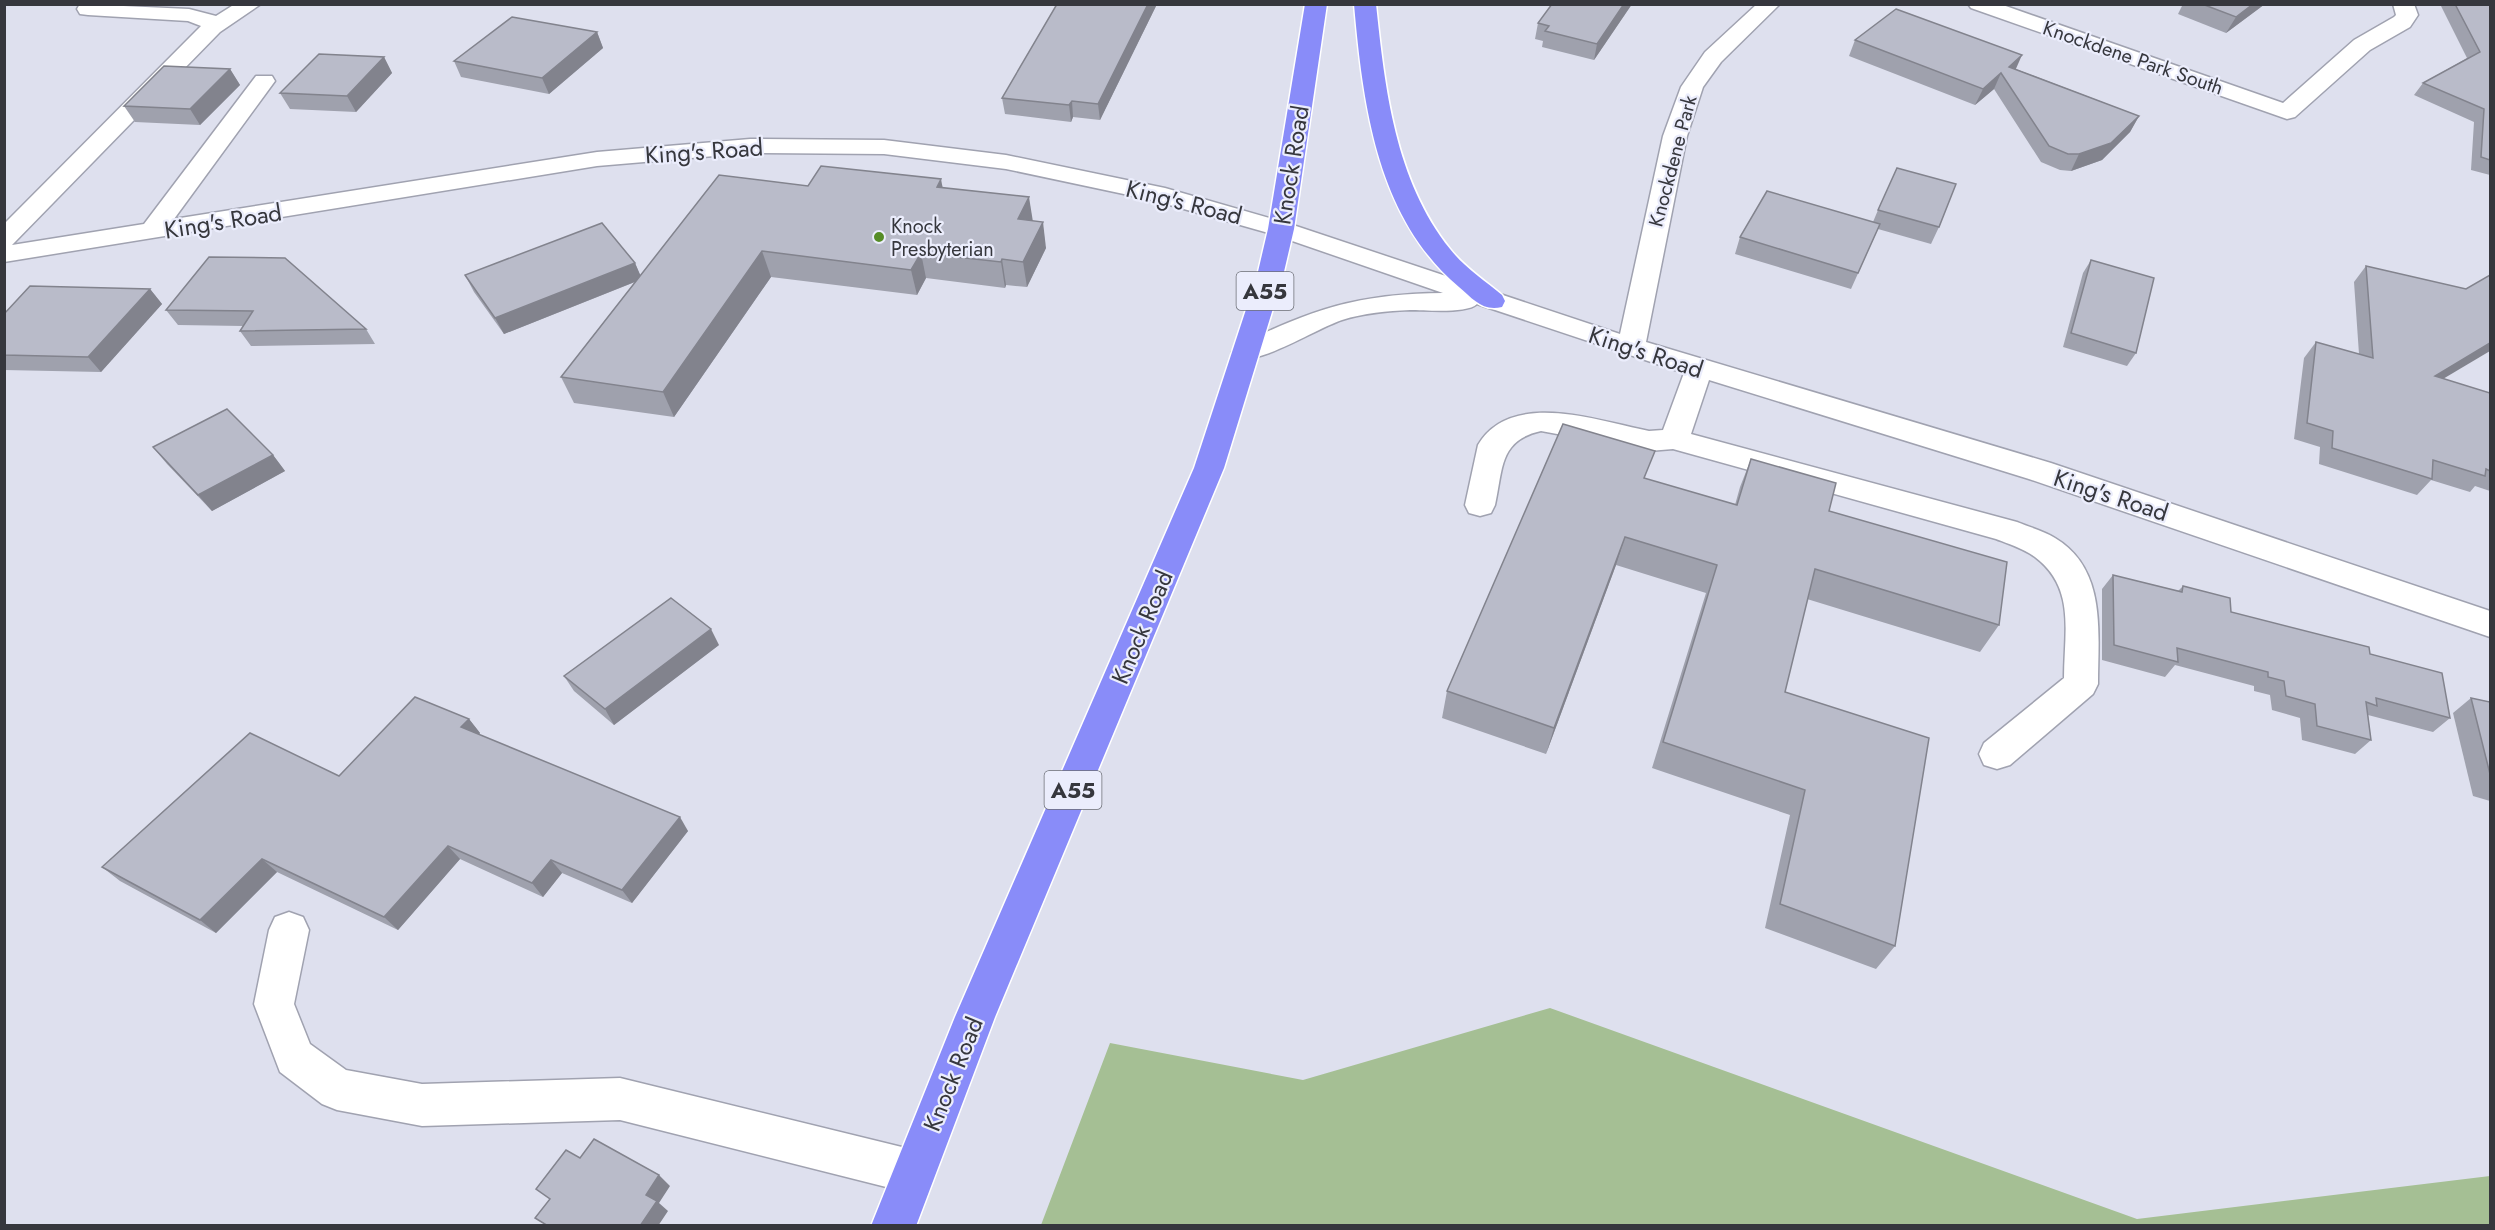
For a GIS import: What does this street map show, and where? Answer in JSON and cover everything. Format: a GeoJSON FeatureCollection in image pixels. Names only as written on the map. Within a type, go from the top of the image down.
{"type":"FeatureCollection","features":[{"type":"Feature","properties":{"kind":"highway","name":"Knock Road"},"geometry":{"type":"LineString","coordinates":[[893,1226],[975,1017],[1209,468],[1246,352],[1281,229],[1316,4]]}},
{"type":"Feature","properties":{"kind":"highway"},"geometry":{"type":"LineString","coordinates":[[1365,4],[1376,106],[1404,191],[1423,228],[1442,255],[1492,301]]}},
{"type":"Feature","properties":{"kind":"street"},"geometry":{"type":"LineString","coordinates":[[4,239],[212,27],[251,4]]}},
{"type":"Feature","properties":{"kind":"street","name":"Knockdene Park"},"geometry":{"type":"LineString","coordinates":[[1631,348],[1675,136],[1692,87],[1713,57],[1770,4]]}},
{"type":"Feature","properties":{"kind":"street","name":"Knockdene Park South"},"geometry":{"type":"LineString","coordinates":[[1978,4],[2287,112],[2362,45],[2402,22],[2407,15],[2403,4]]}},
{"type":"Feature","properties":{"kind":"street"},"geometry":{"type":"LineString","coordinates":[[88,9],[189,15],[211,21],[212,27]]}},
{"type":"Feature","properties":{"kind":"street"},"geometry":{"type":"LineString","coordinates":[[151,232],[264,81]]}},
{"type":"Feature","properties":{"kind":"street","name":"King's Road"},"geometry":{"type":"LineString","coordinates":[[4,254],[597,159],[680,150],[823,145],[894,148],[1006,162],[1156,193],[1281,229],[1631,348],[2040,471],[2490,624]]}},
{"type":"Feature","properties":{"kind":"street"},"geometry":{"type":"LineString","coordinates":[[1246,352],[1315,320],[1357,307],[1385,303],[1492,301]]}},
{"type":"Feature","properties":{"kind":"street"},"geometry":{"type":"LineString","coordinates":[[1674,439],[1699,369]]}},
{"type":"Feature","properties":{"kind":"street"},"geometry":{"type":"LineString","coordinates":[[1480,505],[1493,445],[1516,426],[1541,421],[1649,441],[1674,439],[1746,461],[1828,480],[2006,530],[2045,547],[2071,571],[2081,598],[2081,684],[1997,754]]}},
{"type":"Feature","properties":{"kind":"street"},"geometry":{"type":"LineString","coordinates":[[289,930],[274,1004],[295,1058],[338,1089],[422,1105],[620,1099],[914,1172]]}},
{"type":"Feature","properties":{"kind":"green space"},"geometry":{"type":"Polygon","coordinates":[[[1550,1008],[2137,1219],[2490,1176],[2490,1225],[1041,1225],[1110,1043],[1303,1080],[1550,1008]]]}},
{"type":"Feature","properties":{"kind":"building"},"geometry":{"type":"Polygon","coordinates":[[[1057,4],[1148,4],[1098,104],[1072,101],[1069,105],[1002,98],[1057,4]]]}},
{"type":"Feature","properties":{"kind":"building"},"geometry":{"type":"Polygon","coordinates":[[[1552,4],[1624,4],[1597,44],[1545,31],[1549,26],[1538,23],[1552,4]]]}},
{"type":"Feature","properties":{"kind":"building"},"geometry":{"type":"Polygon","coordinates":[[[2202,4],[2253,4],[2236,17],[2202,4]]]}},
{"type":"Feature","properties":{"kind":"building"},"geometry":{"type":"Polygon","coordinates":[[[2455,4],[2490,4],[2490,160],[2481,157],[2484,109],[2423,83],[2480,52],[2455,4]]]}},
{"type":"Feature","properties":{"kind":"building"},"geometry":{"type":"Polygon","coordinates":[[[1896,9],[2022,55],[2009,67],[2139,116],[2111,143],[2079,154],[2068,154],[2049,146],[2001,73],[1983,89],[1855,40],[1896,9]]]}},
{"type":"Feature","properties":{"kind":"building"},"geometry":{"type":"Polygon","coordinates":[[[512,17],[597,32],[542,78],[454,61],[512,17]]]}},
{"type":"Feature","properties":{"kind":"building"},"geometry":{"type":"Polygon","coordinates":[[[319,54],[384,57],[347,96],[280,93],[319,54]]]}},
{"type":"Feature","properties":{"kind":"building"},"geometry":{"type":"Polygon","coordinates":[[[164,66],[230,69],[190,109],[124,106],[164,66]]]}},
{"type":"Feature","properties":{"kind":"building"},"geometry":{"type":"Polygon","coordinates":[[[821,166],[941,179],[937,187],[1029,197],[1018,219],[1043,222],[1023,262],[1002,259],[1001,262],[921,253],[911,270],[762,251],[663,392],[561,377],[719,175],[808,186],[821,166]]]}},
{"type":"Feature","properties":{"kind":"building"},"geometry":{"type":"Polygon","coordinates":[[[1897,168],[1956,184],[1939,227],[1878,210],[1897,168]]]}},
{"type":"Feature","properties":{"kind":"building"},"geometry":{"type":"Polygon","coordinates":[[[1767,191],[1880,224],[1858,273],[1740,237],[1767,191]]]}},
{"type":"Feature","properties":{"kind":"building"},"geometry":{"type":"Polygon","coordinates":[[[602,223],[635,263],[495,318],[465,275],[602,223]]]}},
{"type":"Feature","properties":{"kind":"building"},"geometry":{"type":"Polygon","coordinates":[[[209,257],[285,258],[366,329],[240,331],[253,311],[166,310],[209,257]]]}},
{"type":"Feature","properties":{"kind":"building"},"geometry":{"type":"Polygon","coordinates":[[[2091,260],[2154,278],[2136,353],[2071,333],[2091,260]]]}},
{"type":"Feature","properties":{"kind":"building"},"geometry":{"type":"Polygon","coordinates":[[[2366,266],[2466,289],[2490,275],[2490,343],[2435,376],[2490,393],[2490,471],[2486,469],[2485,476],[2433,460],[2432,479],[2332,448],[2333,431],[2307,423],[2316,342],[2373,358],[2366,266]]]}},
{"type":"Feature","properties":{"kind":"building"},"geometry":{"type":"Polygon","coordinates":[[[30,286],[150,289],[88,357],[4,355],[4,314],[30,286]]]}},
{"type":"Feature","properties":{"kind":"building"},"geometry":{"type":"Polygon","coordinates":[[[227,409],[273,455],[198,495],[153,447],[227,409]]]}},
{"type":"Feature","properties":{"kind":"building"},"geometry":{"type":"Polygon","coordinates":[[[1563,424],[1655,451],[1644,478],[1737,505],[1751,459],[1836,483],[1829,511],[2007,562],[1999,625],[1815,569],[1785,692],[1929,738],[1895,946],[1780,904],[1805,790],[1663,742],[1717,565],[1625,537],[1554,728],[1447,691],[1563,424]]]}},
{"type":"Feature","properties":{"kind":"building"},"geometry":{"type":"Polygon","coordinates":[[[2113,575],[2182,592],[2183,586],[2230,598],[2231,612],[2369,647],[2370,654],[2442,673],[2450,718],[2376,698],[2377,706],[2366,702],[2371,740],[2317,726],[2315,704],[2286,696],[2284,681],[2268,677],[2268,672],[2177,648],[2178,662],[2114,645],[2113,575]]]}},
{"type":"Feature","properties":{"kind":"building"},"geometry":{"type":"Polygon","coordinates":[[[671,598],[711,629],[605,709],[564,676],[671,598]]]}},
{"type":"Feature","properties":{"kind":"building"},"geometry":{"type":"Polygon","coordinates":[[[415,697],[469,719],[461,727],[680,817],[622,890],[551,860],[532,883],[448,846],[384,917],[262,859],[200,920],[102,867],[250,733],[339,776],[415,697]]]}},
{"type":"Feature","properties":{"kind":"building"},"geometry":{"type":"Polygon","coordinates":[[[2471,698],[2490,702],[2490,774],[2471,698]]]}},
{"type":"Feature","properties":{"kind":"building"},"geometry":{"type":"Polygon","coordinates":[[[594,1139],[659,1175],[646,1195],[657,1201],[640,1226],[548,1226],[535,1218],[550,1199],[536,1189],[566,1150],[580,1158],[594,1139]]]}},
{"type":"Feature","properties":{"kind":"place","name":"Knock Presbyterian"},"geometry":{"type":"Point","coordinates":[879,237]}}]}
